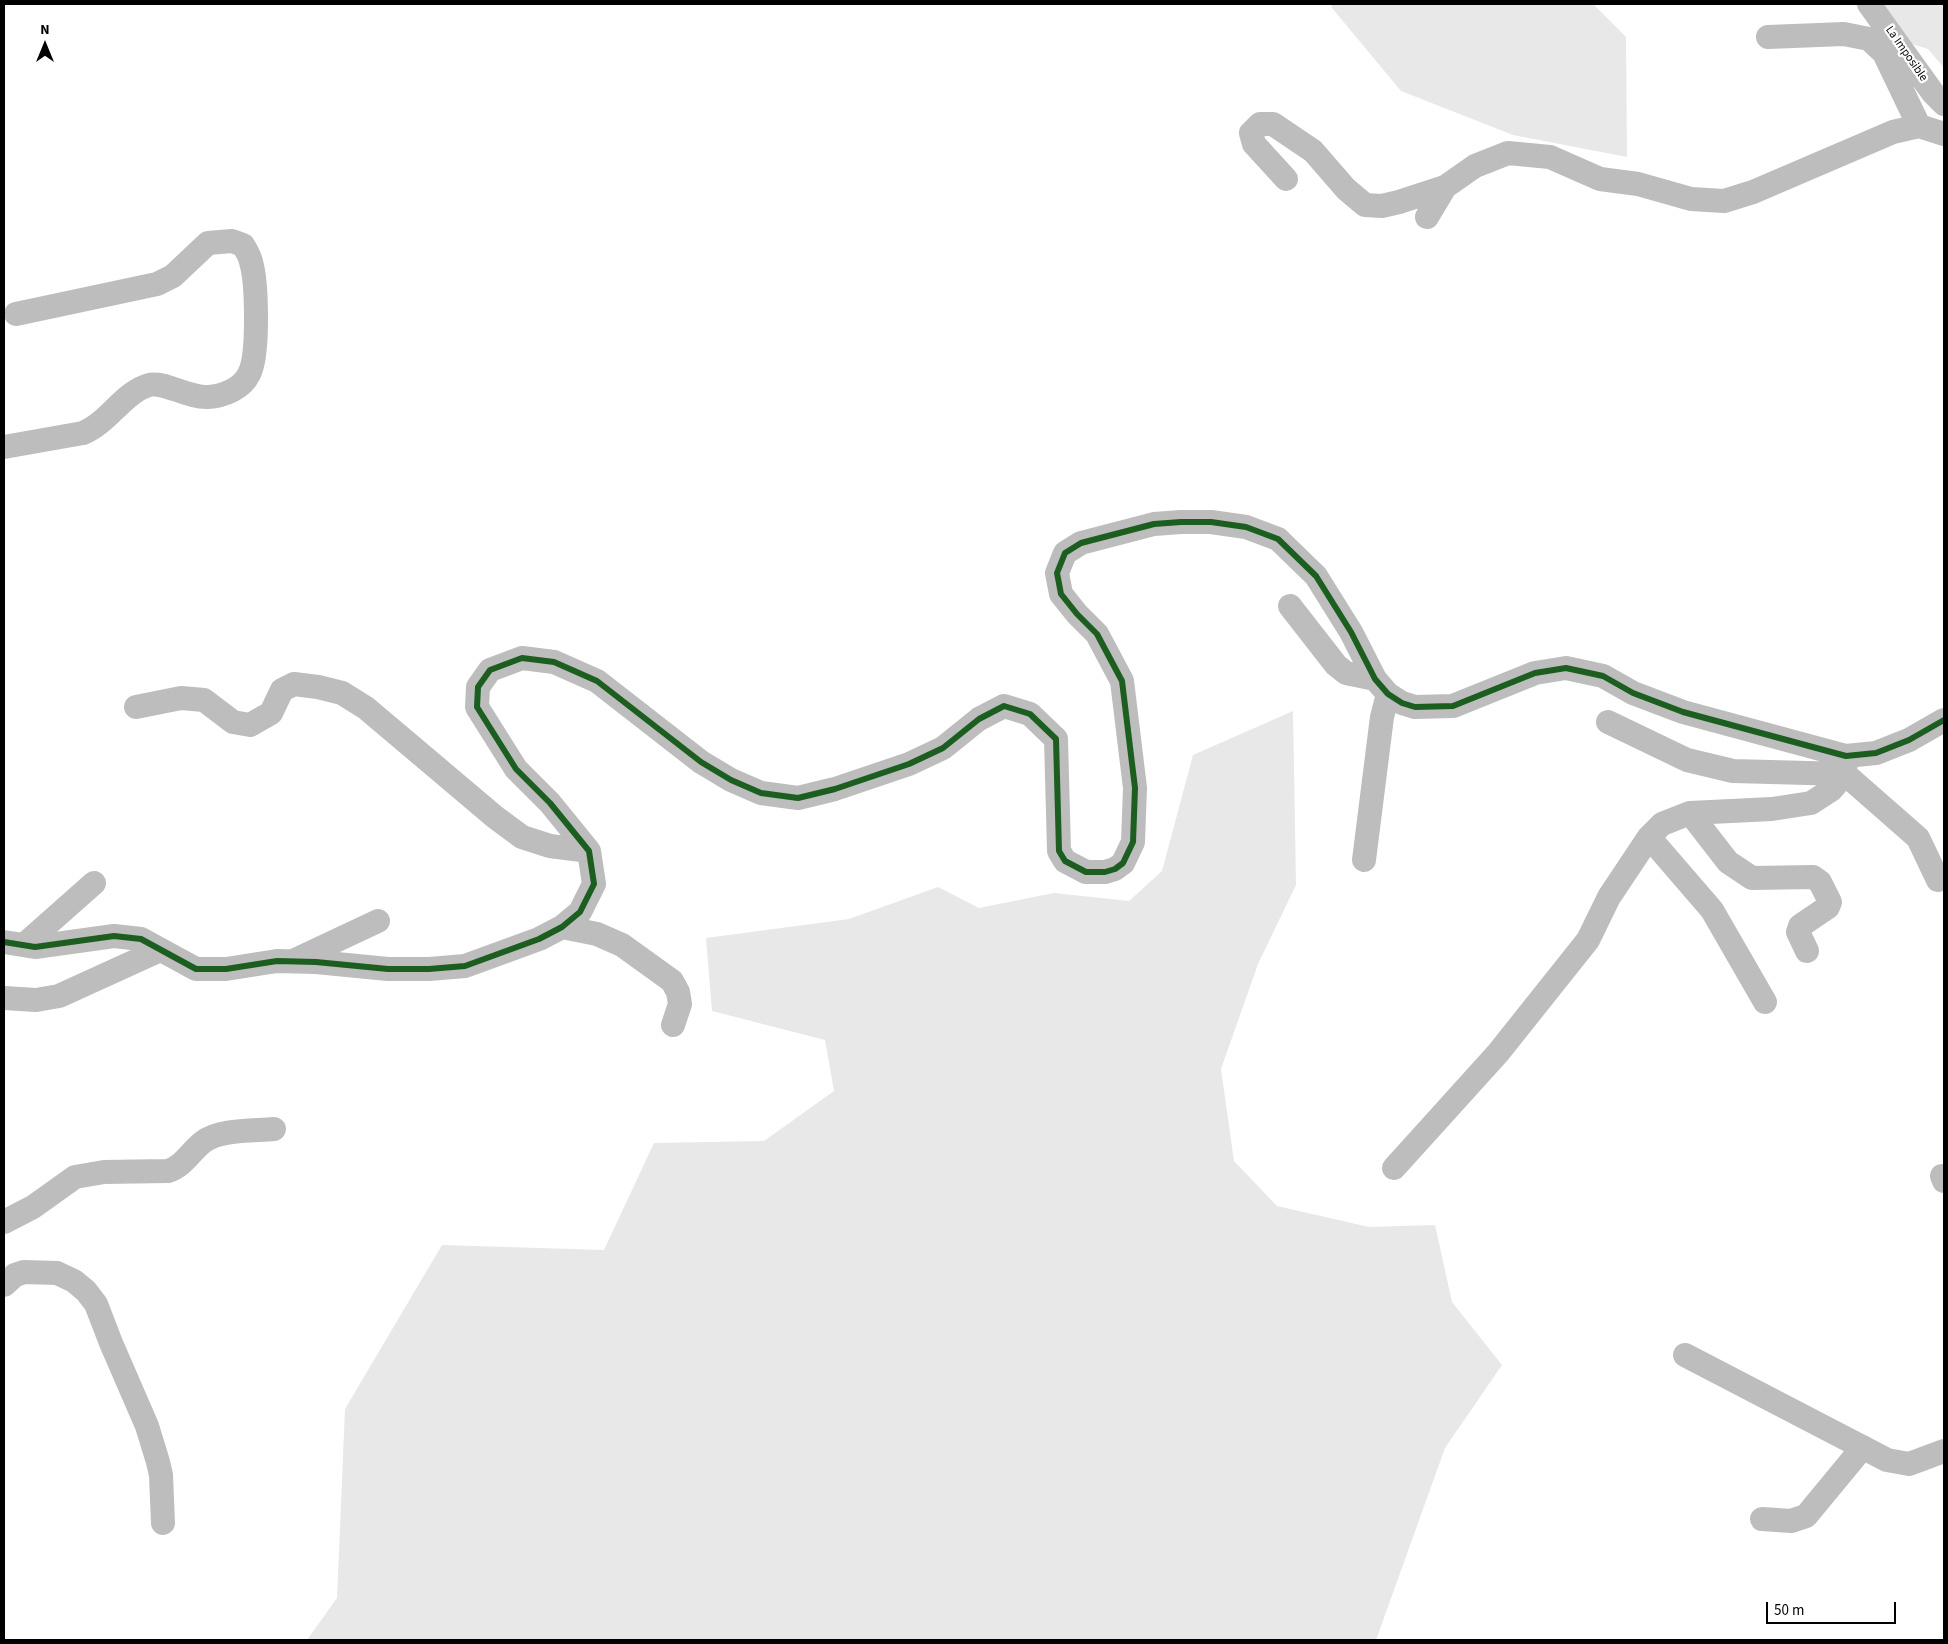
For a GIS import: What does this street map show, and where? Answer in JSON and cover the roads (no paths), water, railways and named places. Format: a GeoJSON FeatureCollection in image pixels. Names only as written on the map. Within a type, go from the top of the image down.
{"type":"FeatureCollection","features":[{"type":"Feature","properties":{"kind":"street","name":"La Imposible"},"geometry":{"type":"LineString","coordinates":[[1869,4],[1933,93],[1944,104]]}},
{"type":"Feature","properties":{"kind":"street"},"geometry":{"type":"LineString","coordinates":[[1768,36],[1844,34],[1869,39],[1884,53],[1919,126]]}},
{"type":"Feature","properties":{"kind":"street"},"geometry":{"type":"LineString","coordinates":[[1286,179],[1254,144],[1251,133],[1260,124],[1273,124],[1313,151],[1346,189],[1365,204],[1382,206],[1444,187],[1475,166],[1508,153],[1550,157],[1600,179],[1638,184],[1691,199],[1724,201],[1754,192],[1893,132],[1919,126],[1944,134]]}},
{"type":"Feature","properties":{"kind":"street"},"geometry":{"type":"LineString","coordinates":[[1427,217],[1444,187]]}},
{"type":"Feature","properties":{"kind":"street"},"geometry":{"type":"LineString","coordinates":[[4,447],[16,443],[83,434],[95,428],[137,391],[149,385],[158,384],[191,396],[208,397],[228,393],[241,385],[249,376],[254,364],[256,297],[251,262],[243,244],[232,241],[208,243],[173,276],[158,284],[16,314]]}},
{"type":"Feature","properties":{"kind":"street"},"geometry":{"type":"LineString","coordinates":[[14,944],[35,947],[114,936],[141,939],[196,969],[226,968],[277,961],[429,969],[466,966],[532,942],[562,927],[580,912],[594,884],[589,851],[550,803],[516,770],[477,707],[478,687],[490,670],[522,658],[554,662],[597,681],[701,762],[731,780],[761,793],[798,798],[835,789],[908,764],[943,748],[979,719],[1004,706],[1030,714],[1056,739],[1058,851],[1064,861],[1076,869],[1094,874],[1115,869],[1123,863],[1133,842],[1134,788],[1122,681],[1097,634],[1061,594],[1057,573],[1064,553],[1081,542],[1163,523],[1210,522],[1246,527],[1278,539],[1316,576],[1351,632],[1381,686],[1382,716],[1364,860]]}},
{"type":"Feature","properties":{"kind":"street"},"geometry":{"type":"LineString","coordinates":[[1290,606],[1336,665],[1346,673],[1381,686],[1402,703],[1415,707],[1454,706],[1535,673],[1566,668],[1604,676],[1633,693],[1683,712],[1846,765],[1918,838],[1938,880]]}},
{"type":"Feature","properties":{"kind":"street"},"geometry":{"type":"LineString","coordinates":[[136,707],[181,698],[204,700],[234,722],[250,725],[271,713],[282,690],[294,684],[342,693],[366,708],[495,817],[522,837],[550,846],[589,851]]}},
{"type":"Feature","properties":{"kind":"street"},"geometry":{"type":"LineString","coordinates":[[1608,722],[1687,760],[1733,771],[1846,765],[1909,740],[1944,720]]}},
{"type":"Feature","properties":{"kind":"street"},"geometry":{"type":"LineString","coordinates":[[1394,1168],[1498,1053],[1588,940],[1609,897],[1649,837],[1662,824],[1690,813],[1772,809],[1811,803],[1832,790],[1846,765]]}},
{"type":"Feature","properties":{"kind":"street"},"geometry":{"type":"LineString","coordinates":[[1690,813],[1728,862],[1752,878],[1813,877],[1820,882],[1830,902],[1828,907],[1800,926],[1798,932],[1807,951]]}},
{"type":"Feature","properties":{"kind":"street"},"geometry":{"type":"LineString","coordinates":[[1649,837],[1712,910],[1765,1002]]}},
{"type":"Feature","properties":{"kind":"street"},"geometry":{"type":"LineString","coordinates":[[14,944],[94,883]]}},
{"type":"Feature","properties":{"kind":"street"},"geometry":{"type":"LineString","coordinates":[[291,962],[378,921]]}},
{"type":"Feature","properties":{"kind":"street"},"geometry":{"type":"LineString","coordinates":[[562,927],[597,934],[622,945],[672,981],[678,992],[680,1004],[673,1025]]}},
{"type":"Feature","properties":{"kind":"street"},"geometry":{"type":"LineString","coordinates":[[4,998],[36,1000],[59,996],[160,950]]}},
{"type":"Feature","properties":{"kind":"street"},"geometry":{"type":"LineString","coordinates":[[4,1222],[32,1207],[75,1177],[104,1172],[168,1171],[178,1168],[204,1141],[216,1134],[274,1129]]}},
{"type":"Feature","properties":{"kind":"street"},"geometry":{"type":"LineString","coordinates":[[4,1284],[15,1274],[24,1272],[57,1273],[74,1281],[86,1291],[96,1304],[147,1426],[161,1475],[163,1523]]}},
{"type":"Feature","properties":{"kind":"street"},"geometry":{"type":"LineString","coordinates":[[1685,1355],[1887,1460],[1909,1464],[1944,1451]]}},
{"type":"Feature","properties":{"kind":"street"},"geometry":{"type":"LineString","coordinates":[[1762,1519],[1791,1521],[1806,1516],[1863,1447]]}}]}
